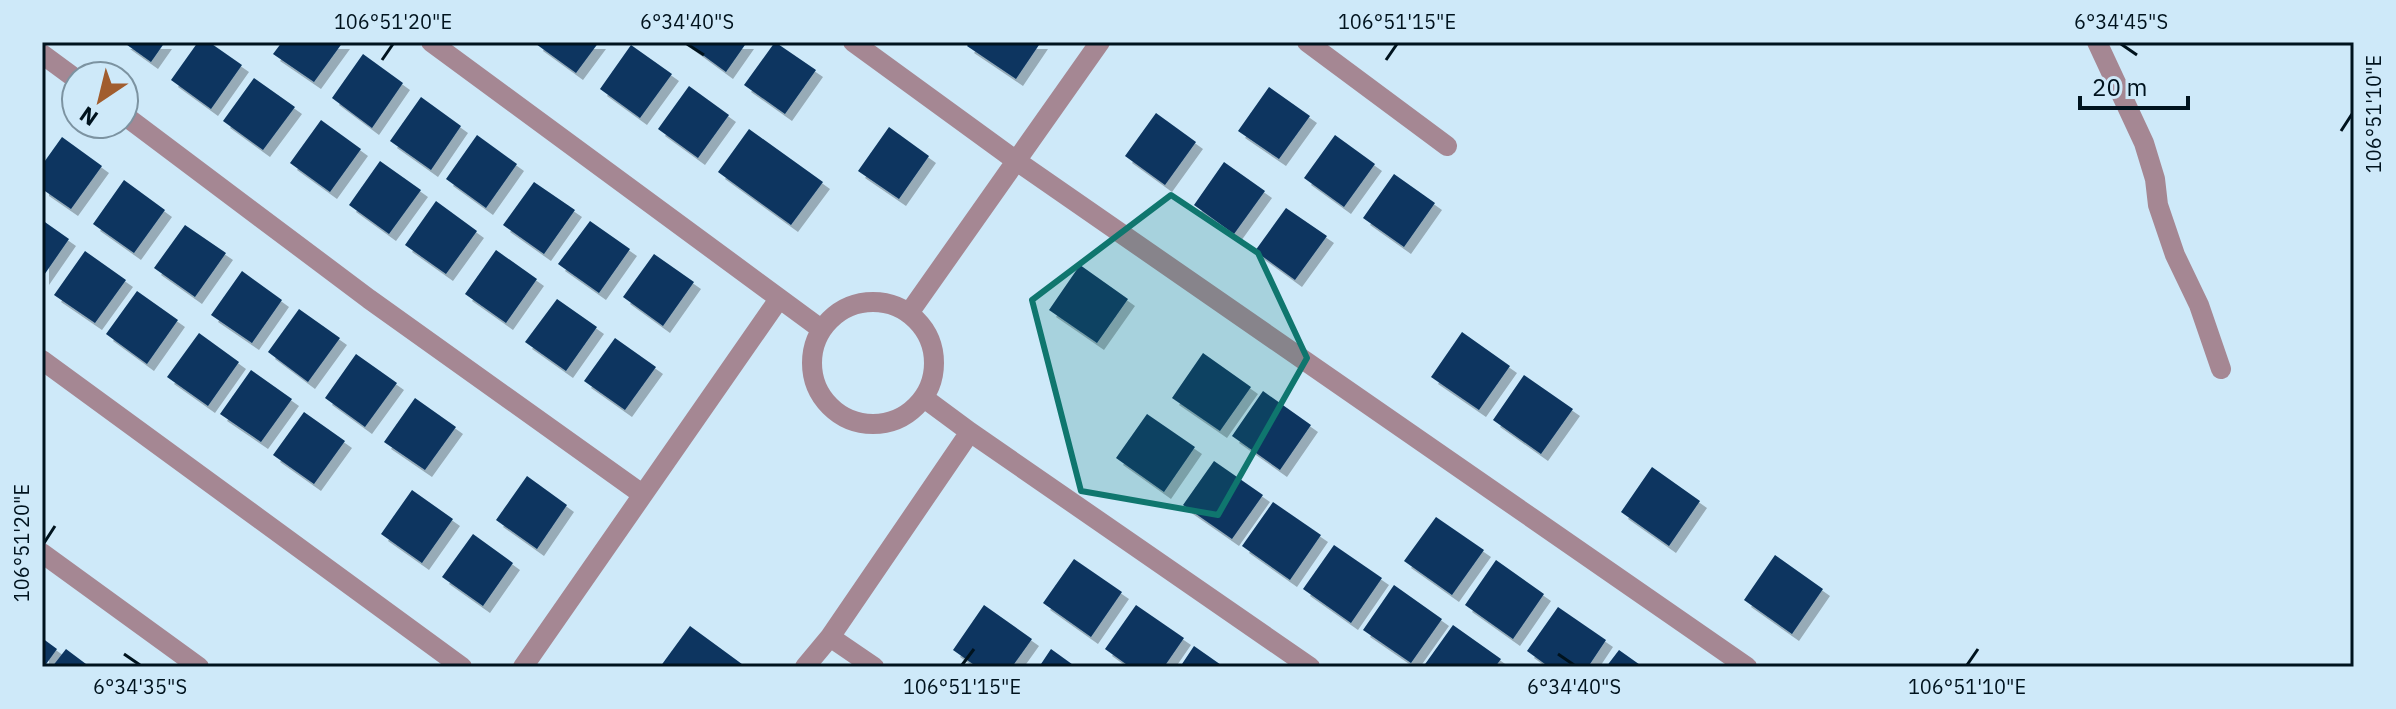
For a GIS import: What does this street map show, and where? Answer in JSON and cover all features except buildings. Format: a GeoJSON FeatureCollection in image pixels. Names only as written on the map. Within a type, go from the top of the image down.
{"type":"FeatureCollection","features":[{"type":"Feature","properties":{"kind":"street"},"geometry":{"type":"LineString","coordinates":[[431,42],[821,329]]}},
{"type":"Feature","properties":{"kind":"street"},"geometry":{"type":"LineString","coordinates":[[853,42],[1015,160],[1747,667]]}},
{"type":"Feature","properties":{"kind":"street"},"geometry":{"type":"LineString","coordinates":[[909,313],[1100,42]]}},
{"type":"Feature","properties":{"kind":"street"},"geometry":{"type":"LineString","coordinates":[[1307,42],[1447,146]]}},
{"type":"Feature","properties":{"kind":"street"},"geometry":{"type":"LineString","coordinates":[[2097,42],[2144,143],[2155,179],[2158,205],[2175,255],[2199,305],[2221,369]]}},
{"type":"Feature","properties":{"kind":"street"},"geometry":{"type":"LineString","coordinates":[[42,54],[60,67]]}},
{"type":"Feature","properties":{"kind":"street"},"geometry":{"type":"LineString","coordinates":[[140,127],[369,299],[642,494]]}},
{"type":"Feature","properties":{"kind":"street"},"geometry":{"type":"LineString","coordinates":[[523,667],[779,299]]}},
{"type":"Feature","properties":{"kind":"street"},"geometry":{"type":"LineString","coordinates":[[872,301],[892,304],[909,313],[925,331],[934,352],[933,376],[924,398],[907,415],[885,424],[861,423],[838,414],[821,397],[812,374],[812,350],[821,329],[835,314],[853,304],[872,301]]}},
{"type":"Feature","properties":{"kind":"street"},"geometry":{"type":"LineString","coordinates":[[42,360],[462,667]]}},
{"type":"Feature","properties":{"kind":"street"},"geometry":{"type":"LineString","coordinates":[[924,398],[1310,667]]}},
{"type":"Feature","properties":{"kind":"street"},"geometry":{"type":"LineString","coordinates":[[805,667],[830,637],[970,432]]}},
{"type":"Feature","properties":{"kind":"street"},"geometry":{"type":"LineString","coordinates":[[42,553],[199,667]]}},
{"type":"Feature","properties":{"kind":"street"},"geometry":{"type":"LineString","coordinates":[[830,637],[874,667]]}},
{"type":"Feature","properties":{"kind":"highlighted area"},"geometry":{"type":"Polygon","coordinates":[[[1171,195],[1258,253],[1307,358],[1218,515],[1081,491],[1032,300],[1171,195]]]}}]}
